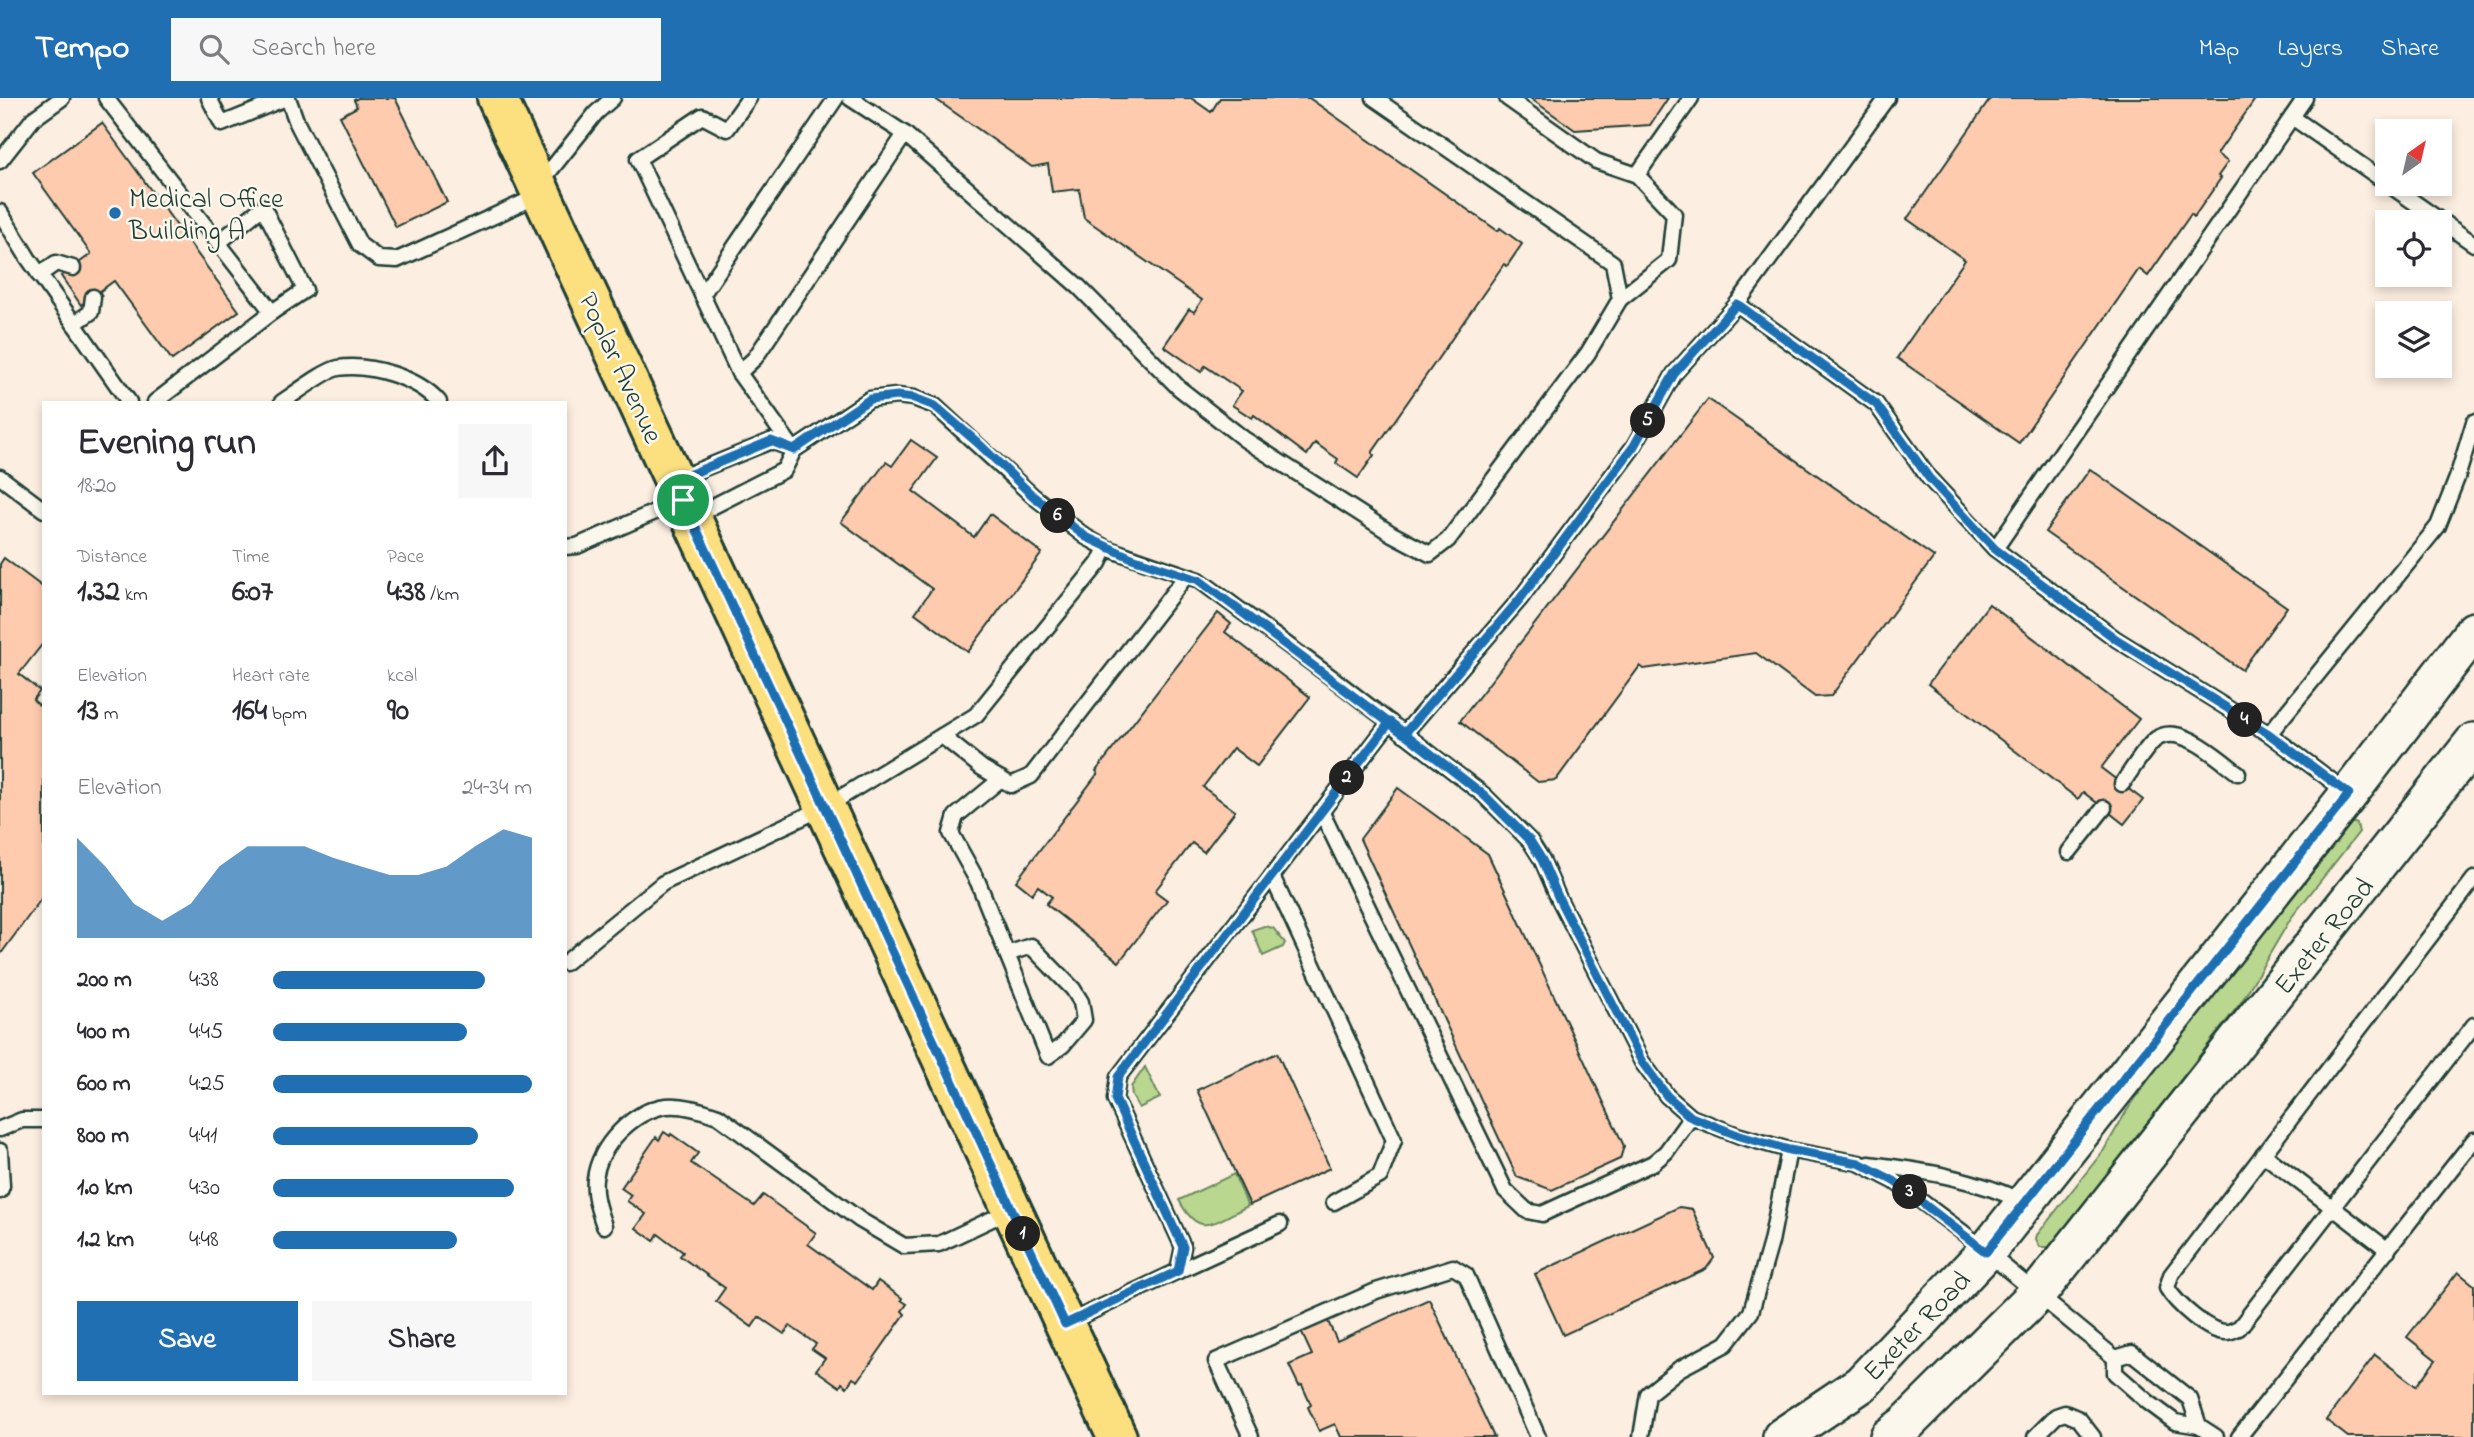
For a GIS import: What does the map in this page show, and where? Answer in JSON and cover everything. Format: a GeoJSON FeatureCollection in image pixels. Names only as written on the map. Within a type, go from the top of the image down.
{"type":"FeatureCollection","features":[{"type":"Feature","properties":{"kind":"main road","name":"Poplar Avenue"},"geometry":{"type":"LineString","coordinates":[[497,98],[1117,1437]]}},
{"type":"Feature","properties":{"kind":"street","name":"Exeter Road"},"geometry":{"type":"LineString","coordinates":[[1782,1437],[1861,1384],[1986,1252],[2349,794],[2474,631]]}},
{"type":"Feature","properties":{"kind":"street","name":"Exeter Road"},"geometry":{"type":"LineString","coordinates":[[1889,1437],[1906,1424],[2038,1293],[2474,742]]}},
{"type":"Feature","properties":{"kind":"lane"},"geometry":{"type":"LineString","coordinates":[[0,161],[33,118],[62,98]]}},
{"type":"Feature","properties":{"kind":"lane"},"geometry":{"type":"LineString","coordinates":[[106,98],[272,312]]}},
{"type":"Feature","properties":{"kind":"lane"},"geometry":{"type":"LineString","coordinates":[[209,98],[222,124],[287,98],[360,245],[380,259],[397,260],[540,190],[596,113],[613,98]]}},
{"type":"Feature","properties":{"kind":"lane"},"geometry":{"type":"LineString","coordinates":[[749,98],[727,129],[702,116],[638,159],[739,373],[794,450]]}},
{"type":"Feature","properties":{"kind":"lane"},"geometry":{"type":"LineString","coordinates":[[702,295],[836,98]]}},
{"type":"Feature","properties":{"kind":"lane"},"geometry":{"type":"LineString","coordinates":[[850,98],[905,134],[1079,287],[1179,388],[1244,439],[1392,534],[1430,554],[1448,540],[1588,353],[1620,299],[1669,260],[1674,214],[1637,175],[1596,161],[1507,98]]}},
{"type":"Feature","properties":{"kind":"lane"},"geometry":{"type":"LineString","coordinates":[[1374,98],[1613,263],[1620,299]]}},
{"type":"Feature","properties":{"kind":"lane"},"geometry":{"type":"LineString","coordinates":[[1637,175],[1691,98]]}},
{"type":"Feature","properties":{"kind":"lane"},"geometry":{"type":"LineString","coordinates":[[1404,734],[1520,599],[1634,446],[1674,374],[1737,304],[1886,98]]}},
{"type":"Feature","properties":{"kind":"lane"},"geometry":{"type":"LineString","coordinates":[[1995,549],[2305,98]]}},
{"type":"Feature","properties":{"kind":"lane"},"geometry":{"type":"LineString","coordinates":[[2292,117],[2375,175]]}},
{"type":"Feature","properties":{"kind":"lane"},"geometry":{"type":"LineString","coordinates":[[739,373],[755,358],[905,134]]}},
{"type":"Feature","properties":{"kind":"lane"},"geometry":{"type":"LineString","coordinates":[[2406,196],[2474,244]]}},
{"type":"Feature","properties":{"kind":"lane"},"geometry":{"type":"LineString","coordinates":[[156,401],[272,312],[305,290],[263,207],[218,243]]}},
{"type":"Feature","properties":{"kind":"lane"},"geometry":{"type":"LineString","coordinates":[[0,212],[39,275],[128,401]]}},
{"type":"Feature","properties":{"kind":"lane"},"geometry":{"type":"LineString","coordinates":[[39,275],[56,263],[73,268]]}},
{"type":"Feature","properties":{"kind":"lane"},"geometry":{"type":"LineString","coordinates":[[74,324],[91,312],[93,297]]}},
{"type":"Feature","properties":{"kind":"lane"},"geometry":{"type":"LineString","coordinates":[[1737,304],[1876,404],[1929,478],[1995,549],[2116,639],[2269,734],[2349,794]]}},
{"type":"Feature","properties":{"kind":"lane"},"geometry":{"type":"LineString","coordinates":[[284,401],[336,368],[367,368],[403,376],[438,401]]}},
{"type":"Feature","properties":{"kind":"lane"},"geometry":{"type":"LineString","coordinates":[[567,547],[577,546],[683,499],[784,470],[794,450],[870,399],[897,396],[914,398],[935,406],[1033,496],[1086,537],[1106,548],[1199,580],[1484,795],[1530,841],[1542,860],[1642,1062],[1667,1096],[1691,1117],[1740,1136],[1789,1150],[1859,1163],[1907,1168],[1999,1189],[2026,1204]]}},
{"type":"Feature","properties":{"kind":"lane"},"geometry":{"type":"LineString","coordinates":[[2269,734],[2438,526],[2457,478],[2474,422]]}},
{"type":"Feature","properties":{"kind":"lane"},"geometry":{"type":"LineString","coordinates":[[683,499],[771,441],[794,450]]}},
{"type":"Feature","properties":{"kind":"lane"},"geometry":{"type":"LineString","coordinates":[[0,477],[42,508]]}},
{"type":"Feature","properties":{"kind":"lane"},"geometry":{"type":"LineString","coordinates":[[567,961],[663,883],[825,807],[976,715],[1099,563],[1106,548]]}},
{"type":"Feature","properties":{"kind":"lane"},"geometry":{"type":"LineString","coordinates":[[942,736],[982,768],[1011,785],[1031,776],[1186,576]]}},
{"type":"Feature","properties":{"kind":"lane"},"geometry":{"type":"LineString","coordinates":[[1178,1271],[1183,1247],[1115,1099],[1115,1087],[1127,1063],[1390,722]]}},
{"type":"Feature","properties":{"kind":"lane"},"geometry":{"type":"LineString","coordinates":[[2122,784],[2156,739],[2174,734],[2196,741],[2238,773]]}},
{"type":"Feature","properties":{"kind":"lane"},"geometry":{"type":"LineString","coordinates":[[1001,779],[956,816],[951,833],[978,882],[1048,1056],[1063,1045],[1084,1020],[1081,1002],[1073,989],[1031,946],[1007,954]]}},
{"type":"Feature","properties":{"kind":"lane"},"geometry":{"type":"LineString","coordinates":[[2069,852],[2104,808]]}},
{"type":"Feature","properties":{"kind":"lane"},"geometry":{"type":"LineString","coordinates":[[1321,811],[1505,1190],[1527,1211],[1542,1214],[1653,1163],[1666,1152],[1691,1117]]}},
{"type":"Feature","properties":{"kind":"lane"},"geometry":{"type":"LineString","coordinates":[[1272,876],[1394,1140],[1380,1176],[1334,1202]]}},
{"type":"Feature","properties":{"kind":"lane"},"geometry":{"type":"LineString","coordinates":[[2473,1029],[2239,1328],[2226,1332],[2208,1327],[2174,1299],[2167,1288],[2171,1275],[2474,879]]}},
{"type":"Feature","properties":{"kind":"lane"},"geometry":{"type":"LineString","coordinates":[[604,1226],[594,1179],[598,1164],[617,1135],[631,1121],[649,1111],[666,1106],[686,1107],[718,1116],[860,1220],[904,1246],[939,1244],[1012,1209]]}},
{"type":"Feature","properties":{"kind":"lane"},"geometry":{"type":"LineString","coordinates":[[0,1129],[22,1120],[42,1120]]}},
{"type":"Feature","properties":{"kind":"lane"},"geometry":{"type":"LineString","coordinates":[[2239,1437],[2474,1140]]}},
{"type":"Feature","properties":{"kind":"lane"},"geometry":{"type":"LineString","coordinates":[[1641,1437],[1648,1394],[1679,1369],[1726,1345],[1751,1312],[1771,1242],[1789,1150]]}},
{"type":"Feature","properties":{"kind":"lane"},"geometry":{"type":"LineString","coordinates":[[0,1151],[0,1191]]}},
{"type":"Feature","properties":{"kind":"lane"},"geometry":{"type":"LineString","coordinates":[[2263,1154],[2388,1250]]}},
{"type":"Feature","properties":{"kind":"lane"},"geometry":{"type":"LineString","coordinates":[[1859,1163],[1894,1181],[2115,1357]]}},
{"type":"Feature","properties":{"kind":"lane"},"geometry":{"type":"LineString","coordinates":[[1065,1324],[1280,1224]]}},
{"type":"Feature","properties":{"kind":"lane"},"geometry":{"type":"LineString","coordinates":[[1251,1437],[1216,1361],[1376,1291],[1453,1267],[1466,1275],[1538,1437]]}},
{"type":"Feature","properties":{"kind":"lane"},"geometry":{"type":"LineString","coordinates":[[2115,1357],[2132,1353],[2190,1399],[2199,1426]]}},
{"type":"Feature","properties":{"kind":"lane"},"geometry":{"type":"LineString","coordinates":[[2115,1357],[2115,1373],[2148,1402],[2175,1422],[2199,1426],[2216,1437]]}},
{"type":"Feature","properties":{"kind":"lane"},"geometry":{"type":"LineString","coordinates":[[2035,1437],[2056,1416],[2065,1413],[2079,1419],[2093,1437]]}},
{"type":"Feature","properties":{"kind":"green space"},"geometry":{"type":"Polygon","coordinates":[[[2349,821],[2357,824],[2359,832],[2291,918],[2242,1001],[2051,1247],[2040,1247],[2037,1235],[2104,1150],[2126,1112],[2197,1010],[2349,821]]]}},
{"type":"Feature","properties":{"kind":"green space"},"geometry":{"type":"Polygon","coordinates":[[[1264,926],[1273,928],[1285,943],[1283,947],[1263,956],[1252,930],[1264,926]]]}},
{"type":"Feature","properties":{"kind":"green space"},"geometry":{"type":"Polygon","coordinates":[[[1145,1067],[1160,1098],[1139,1108],[1132,1096],[1131,1087],[1145,1067]]]}},
{"type":"Feature","properties":{"kind":"green space"},"geometry":{"type":"Polygon","coordinates":[[[1234,1174],[1248,1206],[1209,1224],[1201,1224],[1187,1213],[1179,1200],[1234,1174]]]}},
{"type":"Feature","properties":{"kind":"building"},"geometry":{"type":"Polygon","coordinates":[[[395,98],[447,202],[396,227],[340,116],[357,107],[354,100],[395,98]]]}},
{"type":"Feature","properties":{"kind":"building"},"geometry":{"type":"Polygon","coordinates":[[[934,98],[1191,98],[1211,112],[1220,98],[1309,98],[1498,231],[1500,228],[1522,244],[1507,266],[1504,264],[1372,453],[1374,455],[1358,478],[1336,463],[1338,459],[1315,443],[1307,455],[1254,415],[1252,418],[1232,405],[1242,391],[1205,366],[1201,372],[1164,346],[1189,309],[1194,312],[1202,300],[1084,218],[1079,189],[1052,192],[1048,164],[1032,167],[934,98]]]}},
{"type":"Feature","properties":{"kind":"building"},"geometry":{"type":"Polygon","coordinates":[[[1530,98],[1668,98],[1650,125],[1575,130],[1530,98]]]}},
{"type":"Feature","properties":{"kind":"building"},"geometry":{"type":"Polygon","coordinates":[[[1991,98],[2256,98],[2217,154],[2228,162],[2218,176],[2221,178],[2194,217],[2191,214],[2148,276],[2139,269],[2019,443],[1897,358],[1965,260],[1907,219],[1991,98]]]}},
{"type":"Feature","properties":{"kind":"building","name":"Medical Office Building A"},"geometry":{"type":"Polygon","coordinates":[[[102,123],[239,311],[172,360],[114,281],[81,305],[61,276],[91,254],[33,173],[102,123]]]}},
{"type":"Feature","properties":{"kind":"building"},"geometry":{"type":"Polygon","coordinates":[[[1708,399],[1934,557],[1831,696],[1815,697],[1756,653],[1644,669],[1640,666],[1556,780],[1538,782],[1460,721],[1708,399]]]}},
{"type":"Feature","properties":{"kind":"building"},"geometry":{"type":"Polygon","coordinates":[[[911,440],[937,458],[913,491],[974,537],[990,514],[1042,553],[968,652],[915,613],[932,589],[841,522],[886,462],[892,466],[911,440]]]}},
{"type":"Feature","properties":{"kind":"building"},"geometry":{"type":"Polygon","coordinates":[[[2090,469],[2287,607],[2242,670],[2045,532],[2090,469]]]}},
{"type":"Feature","properties":{"kind":"building"},"geometry":{"type":"Polygon","coordinates":[[[4,558],[42,586],[42,645],[19,674],[40,691],[33,700],[42,707],[42,898],[0,955],[0,564],[4,558]]]}},
{"type":"Feature","properties":{"kind":"building"},"geometry":{"type":"Polygon","coordinates":[[[1989,604],[2139,719],[2101,768],[2143,800],[2124,824],[2083,792],[2078,799],[1928,684],[1989,604]]]}},
{"type":"Feature","properties":{"kind":"building"},"geometry":{"type":"Polygon","coordinates":[[[1218,613],[1231,624],[1225,632],[1310,697],[1257,766],[1233,748],[1203,787],[1235,811],[1204,852],[1192,843],[1155,891],[1167,900],[1119,962],[1046,904],[1052,897],[1038,886],[1032,894],[1016,881],[1098,773],[1096,771],[1218,613]]]}},
{"type":"Feature","properties":{"kind":"building"},"geometry":{"type":"Polygon","coordinates":[[[1398,788],[1488,854],[1624,1146],[1620,1159],[1552,1190],[1517,1177],[1360,839],[1398,788]]]}},
{"type":"Feature","properties":{"kind":"building"},"geometry":{"type":"Polygon","coordinates":[[[1277,1053],[1330,1168],[1250,1205],[1197,1090],[1277,1053]]]}},
{"type":"Feature","properties":{"kind":"building"},"geometry":{"type":"Polygon","coordinates":[[[664,1132],[698,1153],[691,1163],[754,1206],[763,1195],[816,1233],[808,1244],[872,1290],[878,1281],[907,1304],[902,1311],[905,1314],[858,1381],[853,1378],[847,1387],[842,1383],[840,1387],[816,1370],[825,1358],[812,1349],[816,1344],[790,1326],[784,1334],[759,1317],[752,1327],[716,1301],[725,1288],[680,1256],[683,1252],[658,1234],[654,1241],[636,1228],[646,1214],[627,1201],[631,1195],[621,1188],[656,1137],[659,1140],[664,1132]]]}},
{"type":"Feature","properties":{"kind":"building"},"geometry":{"type":"Polygon","coordinates":[[[1679,1207],[1692,1209],[1714,1258],[1706,1269],[1563,1335],[1535,1274],[1679,1207]]]}},
{"type":"Feature","properties":{"kind":"building"},"geometry":{"type":"Polygon","coordinates":[[[2458,1272],[2474,1285],[2474,1437],[2348,1437],[2326,1420],[2375,1355],[2416,1386],[2436,1360],[2407,1337],[2458,1272]]]}},
{"type":"Feature","properties":{"kind":"building"},"geometry":{"type":"Polygon","coordinates":[[[1429,1299],[1494,1437],[1341,1437],[1335,1424],[1319,1431],[1302,1385],[1299,1386],[1289,1365],[1312,1355],[1299,1327],[1325,1315],[1337,1341],[1429,1299]]]}},
{"type":"Feature","properties":{"kind":"place","name":"Medical Office Building A"},"geometry":{"type":"Point","coordinates":[115,213]}},
{"type":"Feature","properties":{"kind":"route"},"geometry":{"type":"LineString","coordinates":[[683,500],[674,481],[771,441],[794,450],[870,399],[897,396],[914,398],[935,406],[1033,496],[1086,537],[1132,558],[1199,580],[1335,680],[1390,722],[1404,734],[1520,599],[1634,446],[1674,374],[1737,304],[1876,404],[1929,478],[1995,549],[2116,639],[2269,734],[2349,794],[1986,1252],[1894,1181],[1859,1163],[1789,1150],[1740,1136],[1691,1117],[1667,1096],[1642,1062],[1542,860],[1530,841],[1484,795],[1404,734],[1390,722],[1118,1077],[1115,1099],[1183,1247],[1178,1271],[1065,1324],[683,500]]}}]}
